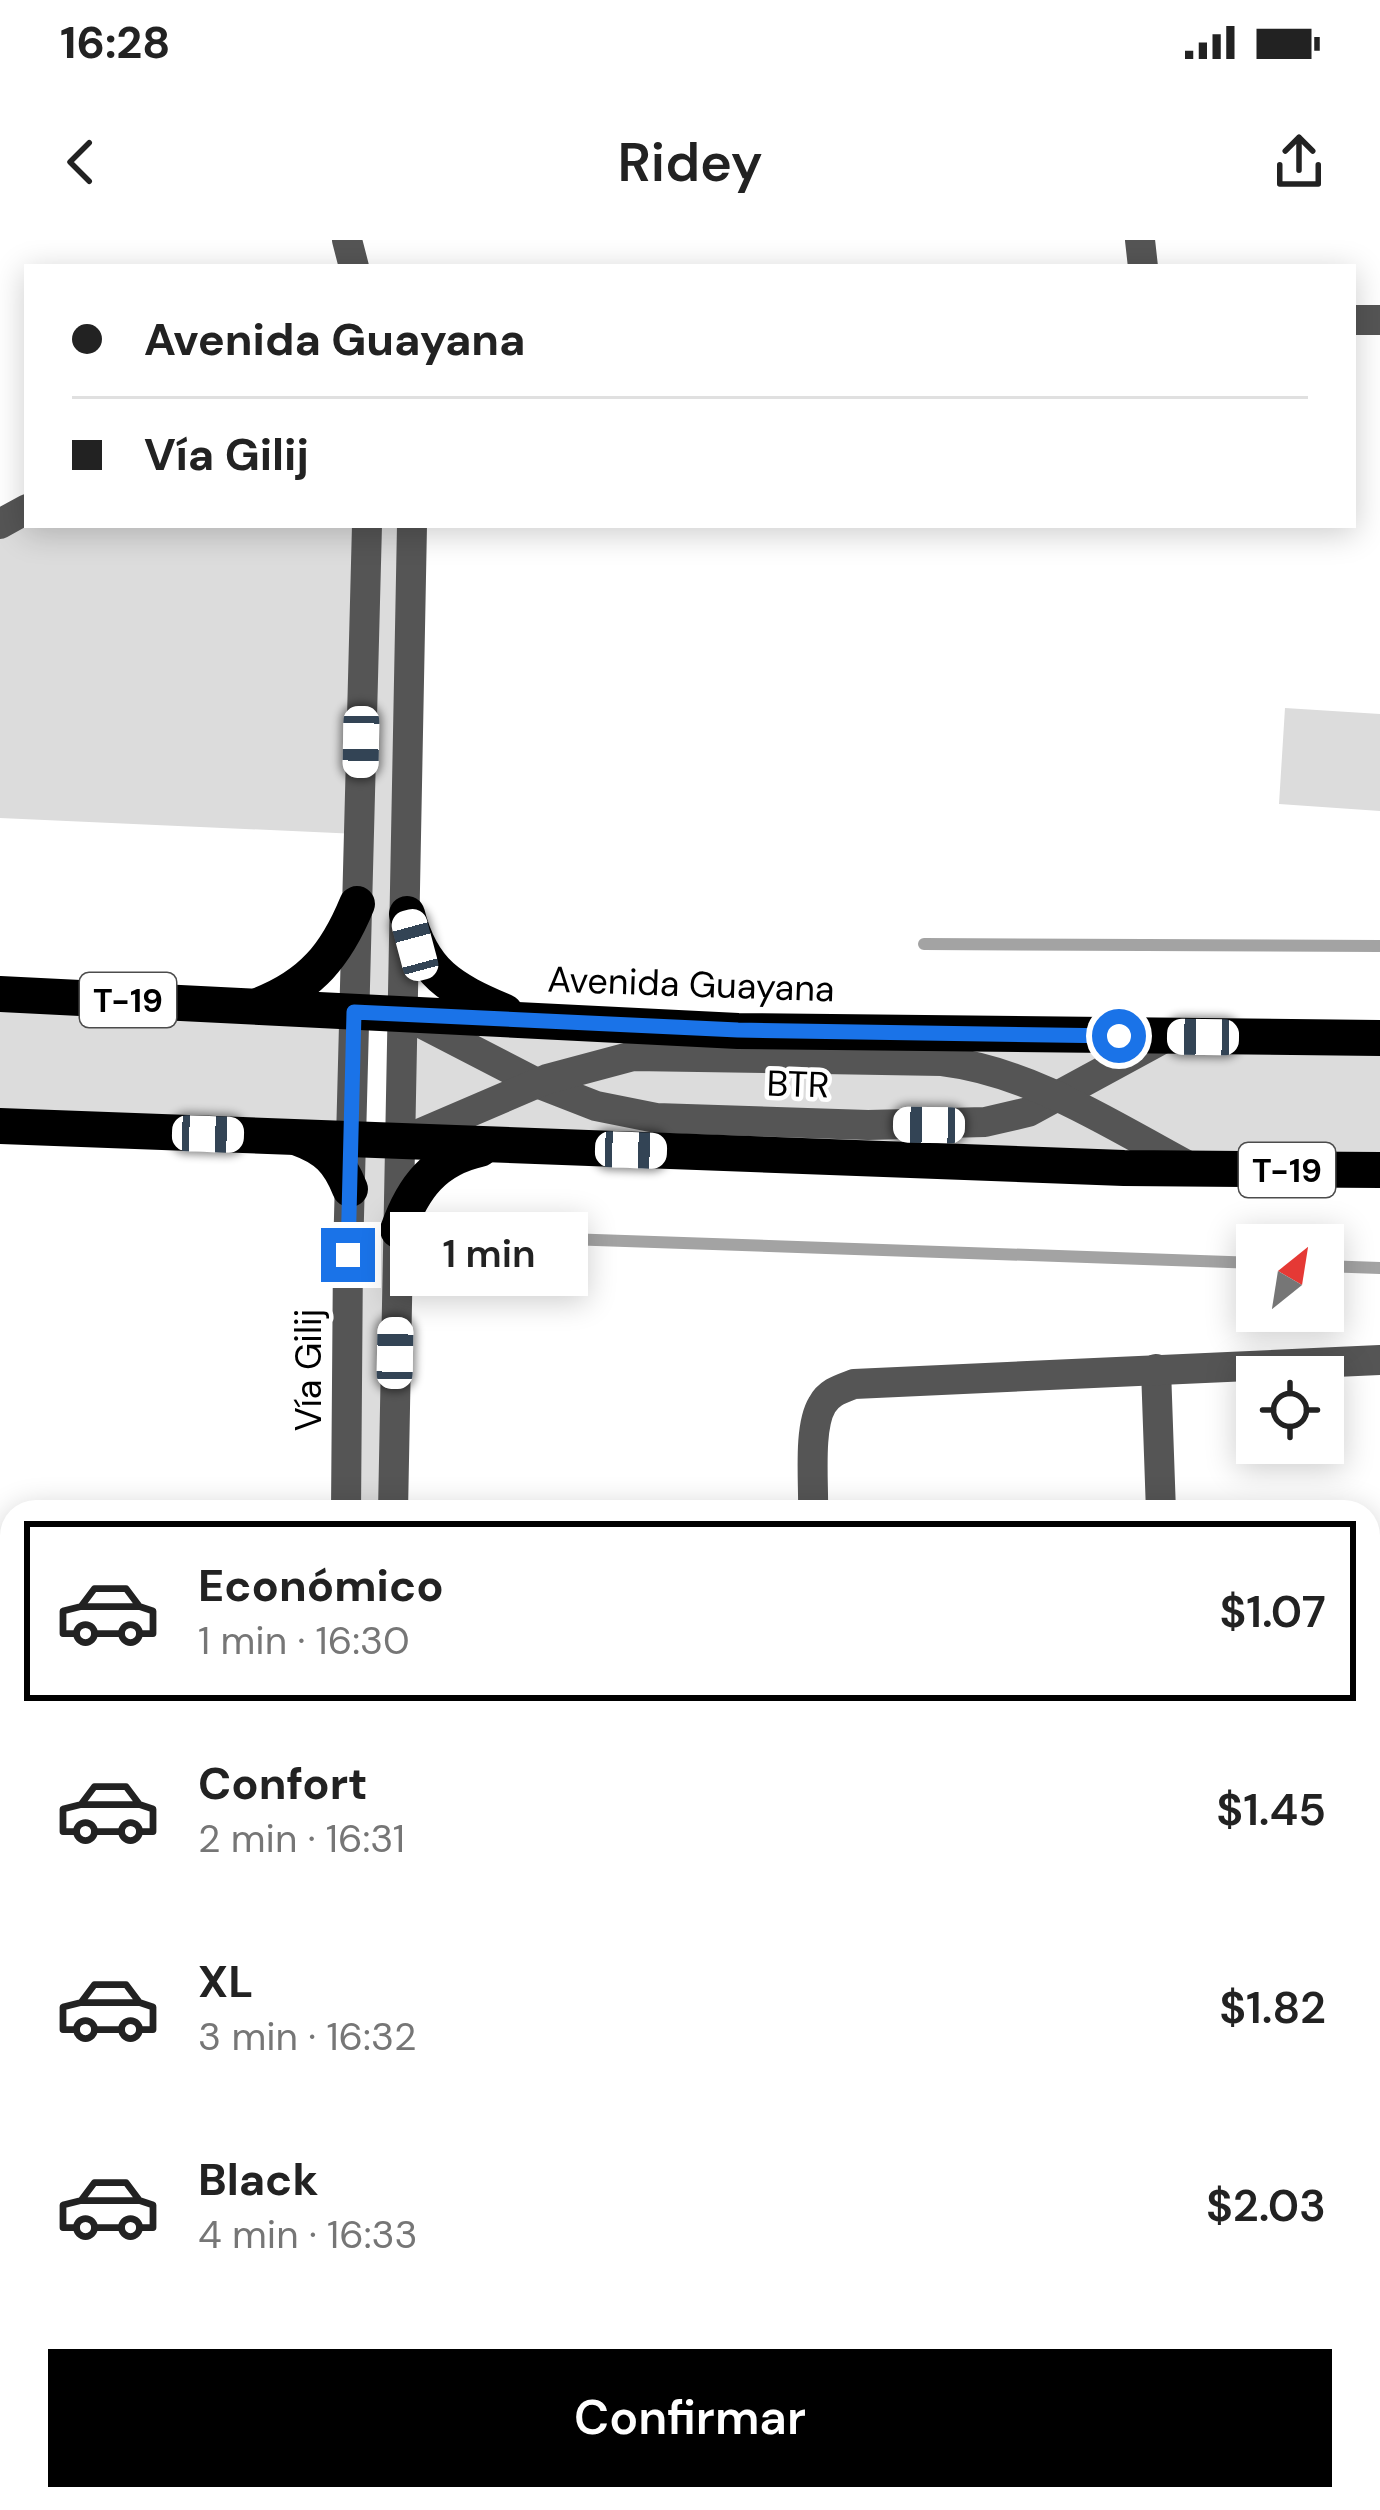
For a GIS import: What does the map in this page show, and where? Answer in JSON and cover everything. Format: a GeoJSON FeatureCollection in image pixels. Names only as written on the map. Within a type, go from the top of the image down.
{"type":"FeatureCollection","features":[{"type":"Feature","properties":{"kind":"highway","name":"T-19"},"geometry":{"type":"LineString","coordinates":[[256,1006],[281,997],[315,975],[344,937],[357,904]]}},
{"type":"Feature","properties":{"kind":"highway"},"geometry":{"type":"LineString","coordinates":[[406,914],[415,945],[445,981],[525,1020]]}},
{"type":"Feature","properties":{"kind":"highway","name":"Avenida Guayana"},"geometry":{"type":"LineString","coordinates":[[0,994],[738,1030],[1380,1038]]}},
{"type":"Feature","properties":{"kind":"highway","name":"T-19"},"geometry":{"type":"LineString","coordinates":[[0,1126],[1194,1169],[1380,1170]]}},
{"type":"Feature","properties":{"kind":"highway"},"geometry":{"type":"LineString","coordinates":[[295,1137],[335,1160],[350,1189]]}},
{"type":"Feature","properties":{"kind":"highway","name":"T-19"},"geometry":{"type":"LineString","coordinates":[[398,1230],[416,1190],[433,1169],[451,1158],[501,1145]]}},
{"type":"Feature","properties":{"kind":"street","name":"Vía Gilij"},"geometry":{"type":"LineString","coordinates":[[346,1500],[367,528]]}},
{"type":"Feature","properties":{"kind":"street"},"geometry":{"type":"LineString","coordinates":[[393,1500],[412,528]]}},
{"type":"Feature","properties":{"kind":"street","name":"BTR"},"geometry":{"type":"LineString","coordinates":[[404,1014],[574,1100],[638,1115],[846,1124],[985,1122],[1028,1112],[1166,1037]]}},
{"type":"Feature","properties":{"kind":"street","name":"BTR"},"geometry":{"type":"LineString","coordinates":[[401,1141],[537,1083],[616,1060],[666,1054],[942,1061],[979,1065],[1059,1097],[1194,1169]]}},
{"type":"Feature","properties":{"kind":"street"},"geometry":{"type":"LineString","coordinates":[[813,1500],[817,1417],[834,1391],[854,1384],[1380,1360]]}},
{"type":"Feature","properties":{"kind":"street"},"geometry":{"type":"LineString","coordinates":[[1156,1369],[1161,1500]]}},
{"type":"Feature","properties":{"kind":"shaded area"},"geometry":{"type":"Polygon","coordinates":[[[0,524],[24,524],[24,528],[412,528],[404,1014],[1380,1038],[1380,1170],[402,1141],[393,1500],[346,1500],[351,1140],[0,1126],[0,994],[353,1012],[358,834],[0,818],[0,524]],[[355,1012],[351,1139],[400,1141],[403,1015],[355,1012]]]}},
{"type":"Feature","properties":{"kind":"shaded area"},"geometry":{"type":"Polygon","coordinates":[[[1285,708],[1380,714],[1380,811],[1279,804],[1285,708]]]}},
{"type":"Feature","properties":{"kind":"waterway"},"geometry":{"type":"LineString","coordinates":[[924,944],[1380,946]]}},
{"type":"Feature","properties":{"kind":"waterway"},"geometry":{"type":"LineString","coordinates":[[481,1236],[1236,1262]]}},
{"type":"Feature","properties":{"kind":"waterway"},"geometry":{"type":"LineString","coordinates":[[1344,1267],[1380,1268]]}},
{"type":"Feature","properties":{"kind":"route"},"geometry":{"type":"LineString","coordinates":[[348,1255],[354,1012],[738,1030],[1119,1036]]}}]}
